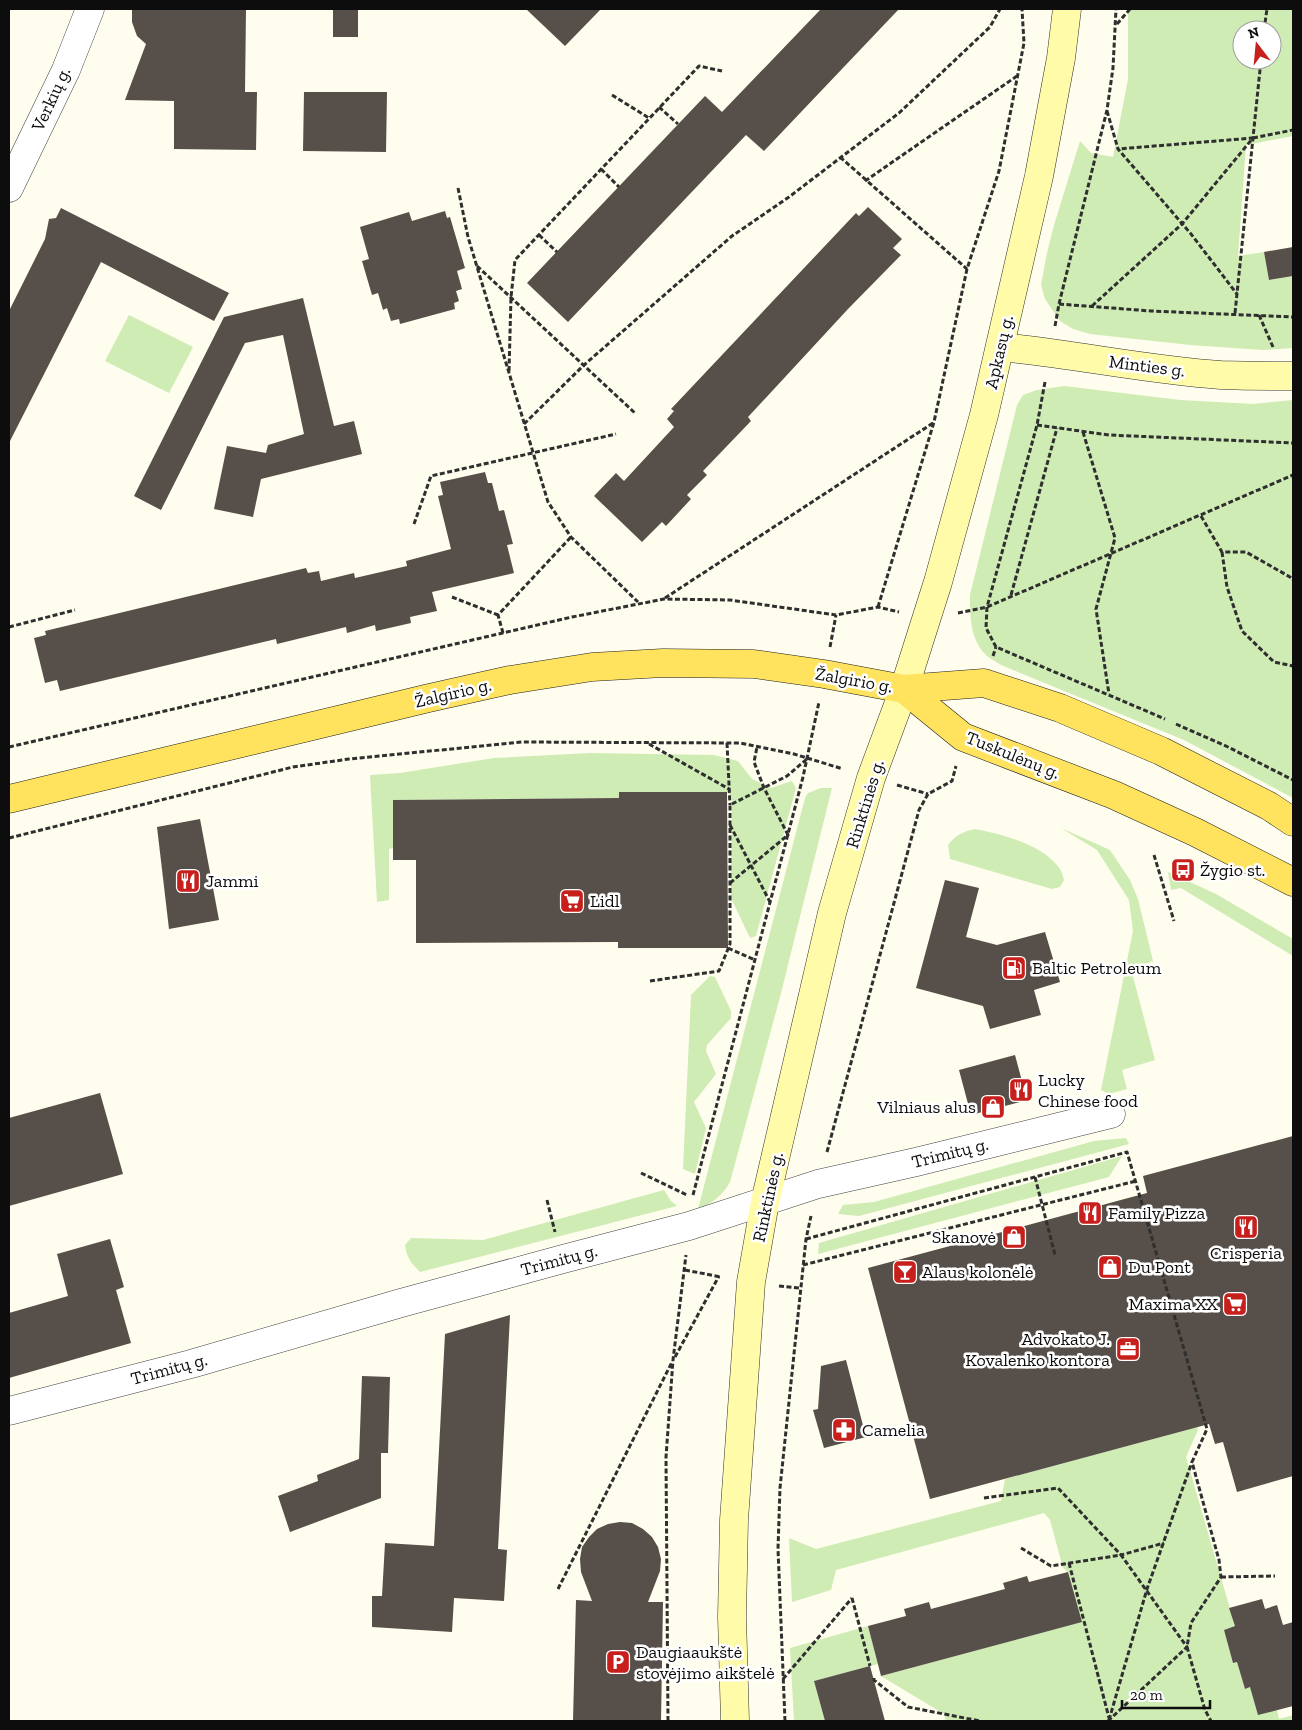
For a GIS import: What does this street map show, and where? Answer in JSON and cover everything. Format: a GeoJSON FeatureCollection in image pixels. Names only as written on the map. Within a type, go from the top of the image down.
{"type":"FeatureCollection","features":[{"type":"Feature","properties":{"kind":"main road","name":"Apkasų g."},"geometry":{"type":"LineString","coordinates":[[904,689],[941,573],[1001,347],[1039,176],[1061,58],[1067,9]]}},
{"type":"Feature","properties":{"kind":"main road","name":"Minties g."},"geometry":{"type":"LineString","coordinates":[[1001,347],[1221,375],[1293,376]]}},
{"type":"Feature","properties":{"kind":"main road","name":"Žalgirio g."},"geometry":{"type":"LineString","coordinates":[[9,799],[429,698],[510,680],[592,667],[663,663],[754,664],[824,674],[904,689]]}},
{"type":"Feature","properties":{"kind":"main road"},"geometry":{"type":"LineString","coordinates":[[904,689],[984,683],[1060,708],[1161,751],[1269,806],[1293,822]]}},
{"type":"Feature","properties":{"kind":"main road","name":"Tuskulėnų g."},"geometry":{"type":"LineString","coordinates":[[904,689],[963,737],[1114,795],[1196,832],[1293,882]]}},
{"type":"Feature","properties":{"kind":"main road","name":"Rinktinės g."},"geometry":{"type":"LineString","coordinates":[[735,1721],[732,1617],[734,1511],[751,1282],[765,1202],[832,913],[871,778],[904,689]]}},
{"type":"Feature","properties":{"kind":"street","name":"Verkių g."},"geometry":{"type":"LineString","coordinates":[[9,188],[66,70],[90,9]]}},
{"type":"Feature","properties":{"kind":"street","name":"Trimitų g."},"geometry":{"type":"LineString","coordinates":[[9,1412],[191,1364],[401,1303],[689,1226],[818,1184],[1111,1114]]}},
{"type":"Feature","properties":{"kind":"path"},"geometry":{"type":"LineString","coordinates":[[524,424],[584,365],[732,236],[788,197],[899,114],[990,27],[1000,9]]}},
{"type":"Feature","properties":{"kind":"path"},"geometry":{"type":"LineString","coordinates":[[9,748],[638,603],[664,599],[730,600],[836,615],[878,607],[934,422],[967,269],[999,172],[1024,43],[1023,11],[1018,9]]}},
{"type":"Feature","properties":{"kind":"path"},"geometry":{"type":"LineString","coordinates":[[1116,9],[1113,68],[1107,110],[1059,304],[1151,311],[1234,313],[1293,317]]}},
{"type":"Feature","properties":{"kind":"path"},"geometry":{"type":"LineString","coordinates":[[1116,25],[1130,9]]}},
{"type":"Feature","properties":{"kind":"path"},"geometry":{"type":"LineString","coordinates":[[510,374],[511,297],[515,260],[699,66],[722,71]]}},
{"type":"Feature","properties":{"kind":"path"},"geometry":{"type":"LineString","coordinates":[[1234,313],[1260,70]]}},
{"type":"Feature","properties":{"kind":"path"},"geometry":{"type":"LineString","coordinates":[[865,180],[1018,76]]}},
{"type":"Feature","properties":{"kind":"path"},"geometry":{"type":"LineString","coordinates":[[612,95],[649,118]]}},
{"type":"Feature","properties":{"kind":"path"},"geometry":{"type":"LineString","coordinates":[[659,107],[678,124]]}},
{"type":"Feature","properties":{"kind":"path"},"geometry":{"type":"LineString","coordinates":[[1107,110],[1118,149],[1182,224],[1237,294]]}},
{"type":"Feature","properties":{"kind":"path"},"geometry":{"type":"LineString","coordinates":[[1118,149],[1253,138],[1293,130]]}},
{"type":"Feature","properties":{"kind":"path"},"geometry":{"type":"LineString","coordinates":[[1092,306],[1182,224],[1253,138]]}},
{"type":"Feature","properties":{"kind":"path"},"geometry":{"type":"LineString","coordinates":[[840,157],[967,269]]}},
{"type":"Feature","properties":{"kind":"path"},"geometry":{"type":"LineString","coordinates":[[601,169],[619,187]]}},
{"type":"Feature","properties":{"kind":"path"},"geometry":{"type":"LineString","coordinates":[[458,188],[476,266],[548,502],[571,537],[638,603]]}},
{"type":"Feature","properties":{"kind":"path"},"geometry":{"type":"LineString","coordinates":[[539,235],[557,252]]}},
{"type":"Feature","properties":{"kind":"path"},"geometry":{"type":"LineString","coordinates":[[476,266],[636,414]]}},
{"type":"Feature","properties":{"kind":"path"},"geometry":{"type":"LineString","coordinates":[[664,599],[934,422]]}},
{"type":"Feature","properties":{"kind":"path"},"geometry":{"type":"LineString","coordinates":[[996,647],[986,628],[987,607],[1037,425],[1109,435],[1293,443]]}},
{"type":"Feature","properties":{"kind":"path"},"geometry":{"type":"LineString","coordinates":[[1011,595],[1056,428]]}},
{"type":"Feature","properties":{"kind":"path"},"geometry":{"type":"LineString","coordinates":[[1083,432],[1115,538],[1096,609],[1109,694]]}},
{"type":"Feature","properties":{"kind":"path"},"geometry":{"type":"LineString","coordinates":[[414,524],[431,476],[616,434]]}},
{"type":"Feature","properties":{"kind":"path"},"geometry":{"type":"LineString","coordinates":[[987,607],[1011,595],[1293,476]]}},
{"type":"Feature","properties":{"kind":"path"},"geometry":{"type":"LineString","coordinates":[[1201,516],[1222,552],[1227,587],[1242,631],[1274,662],[1293,666]]}},
{"type":"Feature","properties":{"kind":"path"},"geometry":{"type":"LineString","coordinates":[[498,614],[571,537]]}},
{"type":"Feature","properties":{"kind":"path"},"geometry":{"type":"LineString","coordinates":[[1222,552],[1246,552],[1293,580]]}},
{"type":"Feature","properties":{"kind":"path"},"geometry":{"type":"LineString","coordinates":[[452,598],[498,614]]}},
{"type":"Feature","properties":{"kind":"path"},"geometry":{"type":"LineString","coordinates":[[9,627],[75,610]]}},
{"type":"Feature","properties":{"kind":"path"},"geometry":{"type":"LineString","coordinates":[[498,614],[503,633]]}},
{"type":"Feature","properties":{"kind":"path"},"geometry":{"type":"LineString","coordinates":[[9,838],[293,768],[349,759],[522,742],[727,743],[757,747],[808,758],[787,776],[730,805]]}},
{"type":"Feature","properties":{"kind":"path"},"geometry":{"type":"LineString","coordinates":[[647,743],[729,789]]}},
{"type":"Feature","properties":{"kind":"path"},"geometry":{"type":"LineString","coordinates":[[650,981],[719,971],[730,944],[730,805],[727,743]]}},
{"type":"Feature","properties":{"kind":"path"},"geometry":{"type":"LineString","coordinates":[[730,883],[788,835],[764,788],[754,762],[757,747]]}},
{"type":"Feature","properties":{"kind":"path"},"geometry":{"type":"LineString","coordinates":[[785,1721],[778,1549],[779,1496],[806,1238],[818,1184],[919,810],[928,794]]}},
{"type":"Feature","properties":{"kind":"path"},"geometry":{"type":"LineString","coordinates":[[730,825],[770,902]]}},
{"type":"Feature","properties":{"kind":"path"},"geometry":{"type":"LineString","coordinates":[[1154,855],[1174,922]]}},
{"type":"Feature","properties":{"kind":"path"},"geometry":{"type":"LineString","coordinates":[[728,948],[755,960]]}},
{"type":"Feature","properties":{"kind":"path"},"geometry":{"type":"LineString","coordinates":[[806,1238],[1127,1152],[1207,1429],[1192,1462],[1147,1589],[1109,1721]]}},
{"type":"Feature","properties":{"kind":"path"},"geometry":{"type":"LineString","coordinates":[[641,1172],[692,1197]]}},
{"type":"Feature","properties":{"kind":"path"},"geometry":{"type":"LineString","coordinates":[[1034,1177],[1055,1255]]}},
{"type":"Feature","properties":{"kind":"path"},"geometry":{"type":"LineString","coordinates":[[803,1265],[1136,1181]]}},
{"type":"Feature","properties":{"kind":"path"},"geometry":{"type":"LineString","coordinates":[[558,1589],[673,1360],[720,1276]]}},
{"type":"Feature","properties":{"kind":"path"},"geometry":{"type":"LineString","coordinates":[[1109,1721],[1187,1647],[1191,1623],[1221,1577],[1219,1560],[1192,1462]]}},
{"type":"Feature","properties":{"kind":"path"},"geometry":{"type":"LineString","coordinates":[[984,1498],[1058,1488],[1121,1555],[1187,1647],[1205,1710],[1211,1721]]}},
{"type":"Feature","properties":{"kind":"path"},"geometry":{"type":"LineString","coordinates":[[1021,1548],[1051,1566],[1121,1555],[1164,1544]]}},
{"type":"Feature","properties":{"kind":"path"},"geometry":{"type":"LineString","coordinates":[[1069,1563],[1109,1721]]}},
{"type":"Feature","properties":{"kind":"path"},"geometry":{"type":"LineString","coordinates":[[1221,1577],[1275,1576]]}},
{"type":"Feature","properties":{"kind":"path"},"geometry":{"type":"LineString","coordinates":[[783,1679],[852,1598],[870,1666]]}},
{"type":"Feature","properties":{"kind":"path"},"geometry":{"type":"LineString","coordinates":[[874,1678],[874,1680],[908,1707],[980,1721]]}},
{"type":"Feature","properties":{"kind":"green space"},"geometry":{"type":"Polygon","coordinates":[[[1128,9],[1293,9],[1293,136],[1246,145],[1238,256],[1264,252],[1269,280],[1293,276],[1293,348],[1263,350],[1190,345],[1090,334],[1073,329],[1060,321],[1045,299],[1041,285],[1054,225],[1080,141],[1091,153],[1113,157],[1128,79],[1128,9]]]}},
{"type":"Feature","properties":{"kind":"green space"},"geometry":{"type":"Polygon","coordinates":[[[129,315],[193,347],[169,393],[105,361],[129,315]]]}},
{"type":"Feature","properties":{"kind":"green space"},"geometry":{"type":"Polygon","coordinates":[[[1064,386],[1180,400],[1253,404],[1293,400],[1293,798],[1184,740],[1001,665],[986,655],[979,647],[973,633],[970,595],[1017,405],[1023,395],[1037,390],[1064,386]]]}},
{"type":"Feature","properties":{"kind":"green space"},"geometry":{"type":"Polygon","coordinates":[[[590,753],[714,755],[738,761],[752,779],[771,788],[792,781],[796,788],[756,936],[751,938],[749,936],[731,898],[732,797],[727,792],[620,792],[619,798],[394,800],[393,848],[389,849],[389,900],[377,902],[370,775],[400,773],[494,758],[590,753]]]}},
{"type":"Feature","properties":{"kind":"green space"},"geometry":{"type":"Polygon","coordinates":[[[821,788],[832,788],[780,997],[730,1182],[717,1198],[698,1209],[805,798],[808,793],[821,788]]]}},
{"type":"Feature","properties":{"kind":"green space"},"geometry":{"type":"Polygon","coordinates":[[[1061,828],[1110,850],[1130,880],[1138,899],[1153,961],[1131,969],[1155,1060],[1122,1070],[1127,1089],[1109,1094],[1101,1090],[1133,931],[1129,900],[1097,850],[1061,828]]]}},
{"type":"Feature","properties":{"kind":"green space"},"geometry":{"type":"Polygon","coordinates":[[[975,829],[1022,842],[1044,853],[1061,870],[1064,880],[1060,887],[1052,889],[950,859],[948,845],[960,834],[975,829]]]}},
{"type":"Feature","properties":{"kind":"green space"},"geometry":{"type":"Polygon","coordinates":[[[1168,872],[1216,894],[1293,939],[1293,956],[1181,888],[1171,890],[1168,872]]]}},
{"type":"Feature","properties":{"kind":"green space"},"geometry":{"type":"Polygon","coordinates":[[[710,976],[715,977],[731,1011],[731,1018],[707,1045],[706,1051],[716,1074],[694,1102],[706,1128],[695,1174],[683,1169],[691,995],[710,976]]]}},
{"type":"Feature","properties":{"kind":"green space"},"geometry":{"type":"Polygon","coordinates":[[[1126,1138],[1129,1144],[859,1216],[838,1214],[843,1205],[874,1202],[1094,1141],[1126,1138]]]}},
{"type":"Feature","properties":{"kind":"green space"},"geometry":{"type":"Polygon","coordinates":[[[1122,1156],[1109,1177],[818,1254],[819,1243],[1122,1156]]]}},
{"type":"Feature","properties":{"kind":"green space"},"geometry":{"type":"Polygon","coordinates":[[[664,1190],[671,1201],[677,1206],[420,1272],[410,1260],[406,1250],[405,1245],[411,1238],[483,1240],[664,1190]]]}},
{"type":"Feature","properties":{"kind":"green space"},"geometry":{"type":"Polygon","coordinates":[[[1135,1196],[1198,1430],[1186,1457],[1235,1626],[1224,1630],[1233,1663],[1237,1662],[1245,1689],[1250,1687],[1277,1710],[1279,1719],[1293,1715],[1293,1721],[946,1721],[944,1714],[881,1676],[1081,1622],[1068,1572],[1063,1568],[1050,1520],[1044,1513],[836,1570],[831,1590],[792,1602],[789,1538],[816,1549],[1001,1501],[1005,1479],[1168,1435],[1106,1204],[1135,1196]]]}},
{"type":"Feature","properties":{"kind":"green space"},"geometry":{"type":"Polygon","coordinates":[[[868,1626],[878,1664],[814,1681],[825,1721],[794,1721],[790,1648],[868,1626]]]}},
{"type":"Feature","properties":{"kind":"building"},"geometry":{"type":"Polygon","coordinates":[[[132,9],[246,9],[245,92],[257,92],[256,150],[174,149],[174,101],[125,100],[146,44],[137,36],[132,22],[132,9]]]}},
{"type":"Feature","properties":{"kind":"building"},"geometry":{"type":"Polygon","coordinates":[[[333,9],[358,9],[358,37],[333,37],[333,9]]]}},
{"type":"Feature","properties":{"kind":"building"},"geometry":{"type":"Polygon","coordinates":[[[526,9],[601,9],[565,46],[526,9]]]}},
{"type":"Feature","properties":{"kind":"building"},"geometry":{"type":"Polygon","coordinates":[[[821,9],[899,9],[764,151],[746,135],[568,322],[527,283],[705,96],[722,112],[821,9]]]}},
{"type":"Feature","properties":{"kind":"building"},"geometry":{"type":"Polygon","coordinates":[[[304,92],[387,92],[386,152],[303,151],[304,92]]]}},
{"type":"Feature","properties":{"kind":"building"},"geometry":{"type":"Polygon","coordinates":[[[868,207],[902,239],[893,248],[901,255],[748,417],[751,421],[703,471],[707,475],[687,495],[691,499],[666,526],[662,522],[642,542],[594,496],[616,473],[624,481],[674,427],[667,419],[674,411],[671,409],[856,213],[859,216],[868,207]]]}},
{"type":"Feature","properties":{"kind":"building"},"geometry":{"type":"Polygon","coordinates":[[[61,208],[229,293],[214,321],[101,262],[9,443],[9,311],[45,239],[49,219],[56,218],[61,208]]]}},
{"type":"Feature","properties":{"kind":"building"},"geometry":{"type":"Polygon","coordinates":[[[445,211],[447,218],[450,217],[465,268],[457,271],[462,289],[456,291],[459,301],[454,303],[455,309],[400,324],[399,319],[391,321],[387,308],[383,310],[378,293],[372,295],[362,261],[369,259],[360,227],[409,212],[412,221],[445,211]]]}},
{"type":"Feature","properties":{"kind":"building"},"geometry":{"type":"Polygon","coordinates":[[[1293,247],[1293,276],[1269,280],[1264,252],[1293,247]]]}},
{"type":"Feature","properties":{"kind":"building"},"geometry":{"type":"Polygon","coordinates":[[[303,298],[334,426],[354,421],[362,454],[261,479],[253,517],[214,509],[227,446],[266,453],[268,445],[304,434],[283,335],[245,343],[161,510],[134,496],[224,317],[303,298]]]}},
{"type":"Feature","properties":{"kind":"building"},"geometry":{"type":"Polygon","coordinates":[[[485,472],[488,483],[492,483],[499,511],[504,510],[513,544],[507,545],[514,573],[432,592],[437,611],[410,617],[411,623],[376,631],[375,625],[347,633],[346,627],[277,644],[276,639],[60,691],[57,680],[45,683],[34,638],[46,635],[45,631],[306,568],[308,573],[319,571],[321,581],[354,573],[355,578],[407,566],[406,561],[451,549],[438,496],[443,495],[440,482],[485,472]]]}},
{"type":"Feature","properties":{"kind":"building","name":"Lidl"},"geometry":{"type":"Polygon","coordinates":[[[619,792],[727,792],[728,948],[618,948],[618,942],[416,943],[416,860],[393,860],[393,800],[619,798],[619,792]]]}},
{"type":"Feature","properties":{"kind":"building","name":"Jammi"},"geometry":{"type":"Polygon","coordinates":[[[200,819],[219,920],[169,929],[157,827],[200,819]]]}},
{"type":"Feature","properties":{"kind":"building"},"geometry":{"type":"Polygon","coordinates":[[[945,880],[979,888],[966,937],[997,945],[1045,932],[1060,982],[1034,990],[1041,1015],[990,1029],[983,1006],[916,988],[945,880]]]}},
{"type":"Feature","properties":{"kind":"building"},"geometry":{"type":"Polygon","coordinates":[[[1015,1055],[1027,1100],[971,1115],[959,1070],[1015,1055]]]}},
{"type":"Feature","properties":{"kind":"building"},"geometry":{"type":"Polygon","coordinates":[[[100,1093],[123,1174],[9,1206],[9,1118],[100,1093]]]}},
{"type":"Feature","properties":{"kind":"building"},"geometry":{"type":"Polygon","coordinates":[[[1293,1136],[1293,1476],[1237,1492],[1223,1442],[1215,1444],[1209,1424],[930,1499],[868,1268],[1147,1193],[1143,1176],[1293,1136]]]}},
{"type":"Feature","properties":{"kind":"building"},"geometry":{"type":"Polygon","coordinates":[[[110,1239],[124,1287],[116,1290],[131,1343],[9,1378],[9,1313],[68,1296],[57,1254],[110,1239]]]}},
{"type":"Feature","properties":{"kind":"building"},"geometry":{"type":"Polygon","coordinates":[[[510,1315],[498,1549],[507,1550],[504,1601],[454,1598],[452,1632],[372,1627],[372,1596],[382,1596],[385,1543],[434,1546],[445,1334],[510,1315]]]}},
{"type":"Feature","properties":{"kind":"building"},"geometry":{"type":"Polygon","coordinates":[[[846,1360],[866,1437],[824,1448],[813,1410],[818,1409],[821,1366],[846,1360]]]}},
{"type":"Feature","properties":{"kind":"building"},"geometry":{"type":"Polygon","coordinates":[[[362,1376],[390,1377],[388,1453],[381,1453],[381,1498],[290,1532],[278,1496],[318,1481],[317,1475],[359,1459],[362,1376]]]}},
{"type":"Feature","properties":{"kind":"building","name":"Daugiaaukštė stovėjimo aikštelė"},"geometry":{"type":"Polygon","coordinates":[[[632,1523],[652,1537],[658,1547],[661,1559],[660,1571],[648,1602],[663,1602],[661,1721],[573,1721],[576,1600],[592,1601],[581,1572],[580,1559],[582,1547],[597,1529],[608,1524],[632,1523]]]}},
{"type":"Feature","properties":{"kind":"building"},"geometry":{"type":"Polygon","coordinates":[[[1068,1572],[1082,1622],[881,1676],[868,1626],[906,1616],[904,1609],[929,1602],[931,1609],[1005,1589],[1003,1583],[1027,1576],[1029,1582],[1068,1572]]]}},
{"type":"Feature","properties":{"kind":"building"},"geometry":{"type":"Polygon","coordinates":[[[1262,1599],[1265,1609],[1277,1605],[1283,1625],[1293,1622],[1293,1706],[1258,1715],[1250,1687],[1245,1689],[1237,1662],[1233,1663],[1224,1630],[1235,1626],[1229,1608],[1262,1599]]]}},
{"type":"Feature","properties":{"kind":"building"},"geometry":{"type":"Polygon","coordinates":[[[870,1666],[885,1721],[825,1721],[814,1681],[870,1666]]]}},
{"type":"Feature","properties":{"kind":"place","name":"Žygio st."},"geometry":{"type":"Point","coordinates":[1183,870]}},
{"type":"Feature","properties":{"kind":"place","name":"Jammi"},"geometry":{"type":"Point","coordinates":[188,881]}},
{"type":"Feature","properties":{"kind":"place","name":"Lidl"},"geometry":{"type":"Point","coordinates":[572,901]}},
{"type":"Feature","properties":{"kind":"place","name":"Baltic Petroleum"},"geometry":{"type":"Point","coordinates":[1014,968]}},
{"type":"Feature","properties":{"kind":"place","name":"Lucky Chinese food"},"geometry":{"type":"Point","coordinates":[1021,1090]}},
{"type":"Feature","properties":{"kind":"place","name":"Vilniaus alus"},"geometry":{"type":"Point","coordinates":[993,1107]}},
{"type":"Feature","properties":{"kind":"place","name":"Family Pizza"},"geometry":{"type":"Point","coordinates":[1090,1213]}},
{"type":"Feature","properties":{"kind":"place","name":"Crisperia"},"geometry":{"type":"Point","coordinates":[1246,1227]}},
{"type":"Feature","properties":{"kind":"place","name":"Skanovė"},"geometry":{"type":"Point","coordinates":[1014,1237]}},
{"type":"Feature","properties":{"kind":"place","name":"Du Pont"},"geometry":{"type":"Point","coordinates":[1110,1267]}},
{"type":"Feature","properties":{"kind":"place","name":"Alaus kolonėlė"},"geometry":{"type":"Point","coordinates":[905,1272]}},
{"type":"Feature","properties":{"kind":"place","name":"Maxima XX"},"geometry":{"type":"Point","coordinates":[1235,1304]}},
{"type":"Feature","properties":{"kind":"place","name":"Advokato J. Kovalenko kontora"},"geometry":{"type":"Point","coordinates":[1128,1349]}},
{"type":"Feature","properties":{"kind":"place","name":"Camelia"},"geometry":{"type":"Point","coordinates":[844,1430]}},
{"type":"Feature","properties":{"kind":"place","name":"Daugiaaukštė stovėjimo aikštelė"},"geometry":{"type":"Point","coordinates":[618,1662]}}]}
